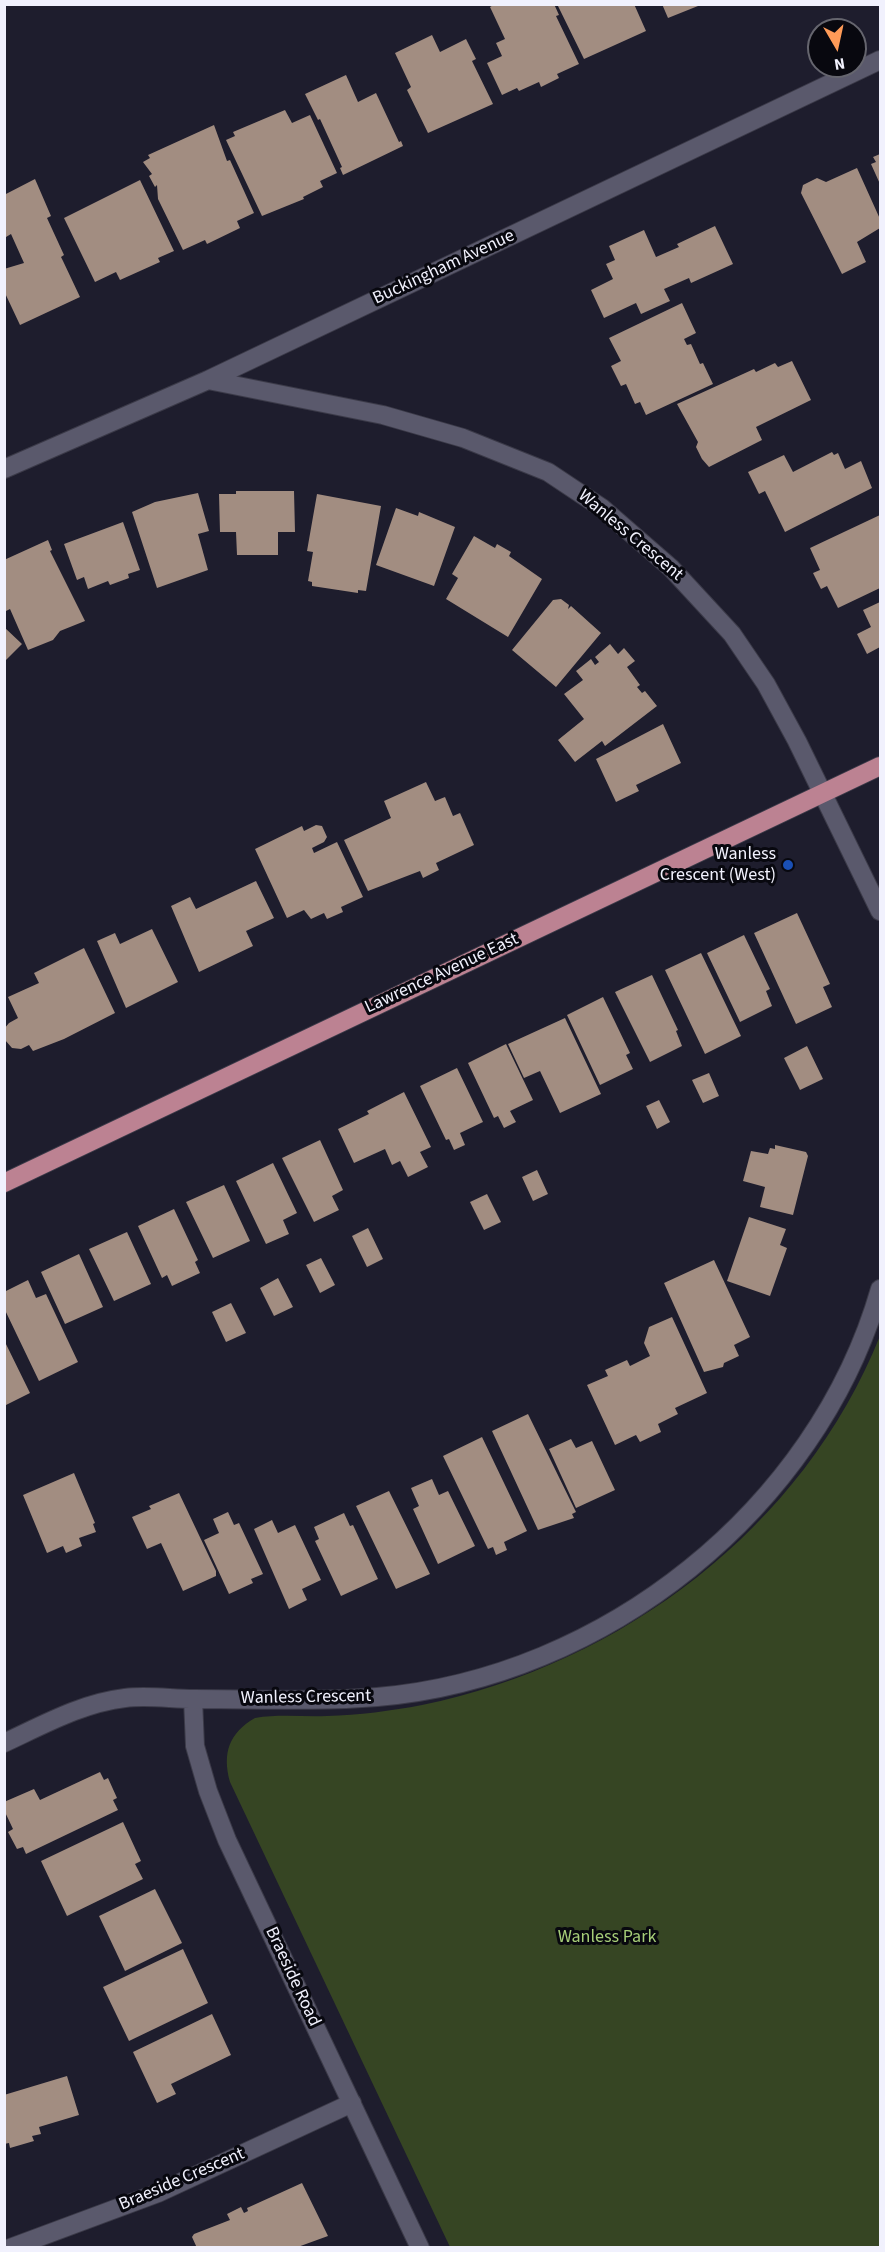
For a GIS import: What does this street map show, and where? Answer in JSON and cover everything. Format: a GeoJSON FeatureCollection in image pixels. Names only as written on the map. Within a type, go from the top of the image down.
{"type":"FeatureCollection","features":[{"type":"Feature","properties":{"kind":"main road","name":"Lawrence Avenue East"},"geometry":{"type":"LineString","coordinates":[[4,1183],[880,766]]}},
{"type":"Feature","properties":{"kind":"street","name":"Buckingham Avenue"},"geometry":{"type":"LineString","coordinates":[[7,462],[208,380],[880,60]]}},
{"type":"Feature","properties":{"kind":"street","name":"Wanless Crescent"},"geometry":{"type":"LineString","coordinates":[[208,380],[382,415],[463,438],[548,472],[602,508],[671,568],[707,603],[732,634],[766,684],[823,793],[880,911]]}},
{"type":"Feature","properties":{"kind":"street","name":"Wanless Crescent"},"geometry":{"type":"LineString","coordinates":[[4,1743],[80,1708],[125,1698],[333,1700],[435,1689],[489,1675],[539,1658],[627,1614],[669,1586],[736,1528],[785,1471],[829,1408],[858,1353],[880,1289]]}},
{"type":"Feature","properties":{"kind":"street","name":"Braeside Road"},"geometry":{"type":"LineString","coordinates":[[193,1699],[195,1746],[208,1791],[227,1840],[420,2247]]}},
{"type":"Feature","properties":{"kind":"street","name":"Braeside Crescent"},"geometry":{"type":"LineString","coordinates":[[10,2247],[158,2193],[352,2103]]}},
{"type":"Feature","properties":{"kind":"green space","name":"Wanless Park"},"geometry":{"type":"Polygon","coordinates":[[[880,1336],[880,2247],[450,2247],[230,1782],[227,1762],[230,1745],[239,1730],[255,1718],[387,1711],[422,1705],[496,1685],[567,1657],[635,1621],[697,1577],[754,1526],[804,1469],[846,1405],[880,1336]]]}},
{"type":"Feature","properties":{"kind":"building"},"geometry":{"type":"Polygon","coordinates":[[[495,4],[554,4],[559,15],[556,16],[579,64],[557,74],[559,78],[541,87],[539,82],[519,91],[517,88],[502,95],[487,63],[502,56],[496,43],[505,39],[490,7],[495,4]]]}},
{"type":"Feature","properties":{"kind":"building"},"geometry":{"type":"Polygon","coordinates":[[[557,4],[634,4],[646,31],[584,59],[557,4]]]}},
{"type":"Feature","properties":{"kind":"building"},"geometry":{"type":"Polygon","coordinates":[[[662,4],[703,4],[668,18],[662,4]]]}},
{"type":"Feature","properties":{"kind":"building"},"geometry":{"type":"Polygon","coordinates":[[[432,35],[440,52],[466,39],[476,59],[472,61],[493,104],[428,133],[407,90],[411,87],[395,53],[432,35]]]}},
{"type":"Feature","properties":{"kind":"building"},"geometry":{"type":"Polygon","coordinates":[[[346,75],[358,102],[376,93],[403,146],[343,175],[340,168],[342,167],[320,119],[318,120],[305,94],[346,75]]]}},
{"type":"Feature","properties":{"kind":"building"},"geometry":{"type":"Polygon","coordinates":[[[285,110],[292,123],[310,115],[337,173],[320,181],[323,187],[303,197],[304,199],[262,216],[226,140],[235,136],[233,132],[285,110]]]}},
{"type":"Feature","properties":{"kind":"building"},"geometry":{"type":"Polygon","coordinates":[[[214,125],[227,161],[230,160],[254,213],[237,221],[240,228],[207,244],[205,240],[183,250],[158,199],[157,185],[155,187],[149,176],[152,174],[143,162],[150,158],[148,155],[214,125]]]}},
{"type":"Feature","properties":{"kind":"building"},"geometry":{"type":"Polygon","coordinates":[[[880,154],[880,184],[871,164],[876,162],[873,157],[880,154]]]}},
{"type":"Feature","properties":{"kind":"building"},"geometry":{"type":"Polygon","coordinates":[[[857,168],[880,219],[880,228],[857,242],[866,262],[842,274],[801,193],[803,185],[817,178],[826,182],[857,168]]]}},
{"type":"Feature","properties":{"kind":"building"},"geometry":{"type":"Polygon","coordinates":[[[35,179],[51,216],[47,218],[64,255],[61,257],[80,297],[20,325],[4,291],[4,269],[24,263],[11,234],[6,237],[4,234],[4,195],[35,179]]]}},
{"type":"Feature","properties":{"kind":"building"},"geometry":{"type":"Polygon","coordinates":[[[140,180],[174,251],[158,258],[160,262],[120,280],[116,272],[95,282],[64,218],[140,180]]]}},
{"type":"Feature","properties":{"kind":"building"},"geometry":{"type":"Polygon","coordinates":[[[715,226],[733,264],[691,283],[689,278],[664,289],[670,301],[641,314],[636,303],[604,318],[591,290],[613,279],[606,264],[615,260],[609,246],[644,230],[656,257],[679,247],[677,244],[715,226]]]}},
{"type":"Feature","properties":{"kind":"building"},"geometry":{"type":"Polygon","coordinates":[[[682,303],[696,333],[684,339],[687,345],[691,344],[713,384],[646,415],[640,402],[635,404],[626,384],[621,386],[611,366],[621,361],[609,338],[682,303]]]}},
{"type":"Feature","properties":{"kind":"building"},"geometry":{"type":"Polygon","coordinates":[[[792,361],[811,400],[756,427],[762,440],[709,467],[702,459],[696,447],[698,442],[677,404],[754,369],[756,372],[775,363],[778,367],[792,361]]]}},
{"type":"Feature","properties":{"kind":"building"},"geometry":{"type":"Polygon","coordinates":[[[832,452],[834,455],[838,453],[845,469],[861,461],[872,488],[785,532],[765,491],[759,494],[748,472],[784,455],[793,472],[832,452]]]}},
{"type":"Feature","properties":{"kind":"building"},"geometry":{"type":"Polygon","coordinates":[[[236,491],[294,491],[295,532],[278,532],[278,555],[237,555],[236,532],[220,532],[219,494],[236,494],[236,491]]]}},
{"type":"Feature","properties":{"kind":"building"},"geometry":{"type":"Polygon","coordinates":[[[198,493],[209,531],[198,534],[208,570],[157,588],[132,512],[155,502],[198,493]]]}},
{"type":"Feature","properties":{"kind":"building"},"geometry":{"type":"Polygon","coordinates":[[[317,494],[381,506],[366,591],[358,590],[358,593],[312,586],[312,582],[308,581],[313,552],[307,551],[317,494]]]}},
{"type":"Feature","properties":{"kind":"building"},"geometry":{"type":"Polygon","coordinates":[[[396,508],[418,516],[419,512],[455,527],[434,586],[376,565],[396,508]]]}},
{"type":"Feature","properties":{"kind":"building"},"geometry":{"type":"Polygon","coordinates":[[[880,515],[880,588],[838,608],[827,586],[821,589],[813,573],[820,570],[810,548],[880,515]]]}},
{"type":"Feature","properties":{"kind":"building"},"geometry":{"type":"Polygon","coordinates":[[[123,522],[140,570],[128,574],[129,578],[110,585],[108,581],[88,589],[84,577],[77,580],[64,544],[123,522]]]}},
{"type":"Feature","properties":{"kind":"building"},"geometry":{"type":"Polygon","coordinates":[[[474,536],[495,548],[497,544],[511,552],[509,556],[542,579],[508,637],[446,599],[458,578],[452,574],[474,536]]]}},
{"type":"Feature","properties":{"kind":"building"},"geometry":{"type":"Polygon","coordinates":[[[48,540],[52,550],[50,551],[85,621],[60,631],[53,640],[28,650],[10,609],[4,612],[4,560],[48,540]]]}},
{"type":"Feature","properties":{"kind":"building"},"geometry":{"type":"Polygon","coordinates":[[[561,599],[569,605],[568,609],[571,606],[601,633],[556,687],[512,650],[553,600],[561,599]]]}},
{"type":"Feature","properties":{"kind":"building"},"geometry":{"type":"Polygon","coordinates":[[[880,602],[880,647],[867,654],[857,634],[871,627],[863,610],[880,602]]]}},
{"type":"Feature","properties":{"kind":"building"},"geometry":{"type":"Polygon","coordinates":[[[4,627],[22,644],[4,662],[4,627]]]}},
{"type":"Feature","properties":{"kind":"building"},"geometry":{"type":"Polygon","coordinates":[[[610,644],[618,654],[624,648],[635,661],[627,667],[640,685],[637,687],[642,693],[645,691],[657,706],[605,746],[602,741],[575,762],[558,740],[584,719],[564,694],[583,680],[576,671],[591,659],[595,665],[599,662],[595,657],[610,644]]]}},
{"type":"Feature","properties":{"kind":"building"},"geometry":{"type":"Polygon","coordinates":[[[663,724],[681,763],[636,785],[639,791],[616,802],[596,759],[663,724]]]}},
{"type":"Feature","properties":{"kind":"building"},"geometry":{"type":"Polygon","coordinates":[[[426,782],[435,801],[445,797],[453,816],[460,813],[474,845],[436,863],[439,870],[423,878],[420,871],[368,891],[344,840],[391,818],[384,801],[426,782]]]}},
{"type":"Feature","properties":{"kind":"building"},"geometry":{"type":"Polygon","coordinates":[[[316,825],[322,826],[327,837],[324,842],[312,848],[314,853],[337,842],[363,897],[341,907],[343,912],[327,919],[324,913],[311,919],[304,910],[287,918],[255,849],[302,826],[304,831],[316,825]]]}},
{"type":"Feature","properties":{"kind":"building"},"geometry":{"type":"Polygon","coordinates":[[[256,881],[274,918],[246,931],[253,946],[199,972],[171,906],[190,897],[196,909],[256,881]]]}},
{"type":"Feature","properties":{"kind":"building"},"geometry":{"type":"Polygon","coordinates":[[[797,913],[830,984],[823,987],[832,1007],[796,1024],[754,933],[797,913]]]}},
{"type":"Feature","properties":{"kind":"building"},"geometry":{"type":"Polygon","coordinates":[[[152,929],[178,982],[126,1008],[97,941],[115,933],[120,944],[152,929]]]}},
{"type":"Feature","properties":{"kind":"building"},"geometry":{"type":"Polygon","coordinates":[[[744,935],[770,989],[766,991],[772,1006],[740,1022],[707,953],[744,935]]]}},
{"type":"Feature","properties":{"kind":"building"},"geometry":{"type":"Polygon","coordinates":[[[84,948],[115,1013],[64,1039],[33,1051],[29,1045],[21,1049],[12,1048],[5,1040],[4,1029],[18,1018],[8,997],[39,983],[34,973],[84,948]]]}},
{"type":"Feature","properties":{"kind":"building"},"geometry":{"type":"Polygon","coordinates":[[[701,953],[741,1036],[705,1054],[665,970],[701,953]]]}},
{"type":"Feature","properties":{"kind":"building"},"geometry":{"type":"Polygon","coordinates":[[[652,975],[678,1030],[676,1031],[682,1046],[650,1062],[615,992],[652,975]]]}},
{"type":"Feature","properties":{"kind":"building"},"geometry":{"type":"Polygon","coordinates":[[[603,997],[630,1053],[626,1055],[633,1069],[600,1085],[567,1015],[603,997]]]}},
{"type":"Feature","properties":{"kind":"building"},"geometry":{"type":"Polygon","coordinates":[[[565,1018],[601,1094],[560,1113],[540,1071],[524,1078],[508,1044],[565,1018]]]}},
{"type":"Feature","properties":{"kind":"building"},"geometry":{"type":"Polygon","coordinates":[[[506,1044],[533,1100],[510,1111],[516,1122],[504,1128],[498,1116],[494,1118],[468,1063],[506,1044]]]}},
{"type":"Feature","properties":{"kind":"building"},"geometry":{"type":"Polygon","coordinates":[[[807,1046],[823,1079],[800,1090],[784,1058],[807,1046]]]}},
{"type":"Feature","properties":{"kind":"building"},"geometry":{"type":"Polygon","coordinates":[[[457,1068],[483,1122],[460,1133],[465,1145],[454,1150],[449,1139],[446,1140],[420,1086],[457,1068]]]}},
{"type":"Feature","properties":{"kind":"building"},"geometry":{"type":"Polygon","coordinates":[[[709,1073],[719,1096],[703,1103],[692,1080],[709,1073]]]}},
{"type":"Feature","properties":{"kind":"building"},"geometry":{"type":"Polygon","coordinates":[[[404,1092],[431,1147],[420,1152],[428,1167],[408,1177],[400,1161],[392,1165],[385,1149],[354,1163],[338,1129],[369,1114],[367,1111],[404,1092]]]}},
{"type":"Feature","properties":{"kind":"building"},"geometry":{"type":"Polygon","coordinates":[[[659,1100],[670,1122],[657,1129],[646,1106],[659,1100]]]}},
{"type":"Feature","properties":{"kind":"building"},"geometry":{"type":"Polygon","coordinates":[[[320,1140],[343,1190],[332,1196],[339,1210],[314,1222],[282,1158],[320,1140]]]}},
{"type":"Feature","properties":{"kind":"building"},"geometry":{"type":"Polygon","coordinates":[[[775,1145],[806,1152],[808,1156],[793,1215],[760,1207],[765,1187],[743,1181],[751,1151],[768,1154],[770,1148],[775,1149],[775,1145]]]}},
{"type":"Feature","properties":{"kind":"building"},"geometry":{"type":"Polygon","coordinates":[[[273,1163],[297,1213],[283,1220],[289,1234],[266,1244],[236,1181],[273,1163]]]}},
{"type":"Feature","properties":{"kind":"building"},"geometry":{"type":"Polygon","coordinates":[[[537,1170],[548,1194],[533,1201],[522,1177],[537,1170]]]}},
{"type":"Feature","properties":{"kind":"building"},"geometry":{"type":"Polygon","coordinates":[[[224,1185],[250,1241],[213,1258],[186,1202],[224,1185]]]}},
{"type":"Feature","properties":{"kind":"building"},"geometry":{"type":"Polygon","coordinates":[[[487,1194],[501,1222],[484,1230],[470,1202],[487,1194]]]}},
{"type":"Feature","properties":{"kind":"building"},"geometry":{"type":"Polygon","coordinates":[[[174,1209],[198,1260],[195,1262],[200,1273],[172,1286],[167,1275],[162,1278],[138,1226],[174,1209]]]}},
{"type":"Feature","properties":{"kind":"building"},"geometry":{"type":"Polygon","coordinates":[[[749,1217],[786,1229],[780,1245],[787,1248],[770,1296],[727,1281],[749,1217]]]}},
{"type":"Feature","properties":{"kind":"building"},"geometry":{"type":"Polygon","coordinates":[[[368,1228],[383,1259],[367,1267],[352,1236],[368,1228]]]}},
{"type":"Feature","properties":{"kind":"building"},"geometry":{"type":"Polygon","coordinates":[[[127,1232],[151,1284],[114,1301],[89,1249],[127,1232]]]}},
{"type":"Feature","properties":{"kind":"building"},"geometry":{"type":"Polygon","coordinates":[[[79,1254],[103,1307],[65,1324],[41,1272],[79,1254]]]}},
{"type":"Feature","properties":{"kind":"building"},"geometry":{"type":"Polygon","coordinates":[[[321,1258],[335,1285],[320,1293],[306,1265],[321,1258]]]}},
{"type":"Feature","properties":{"kind":"building"},"geometry":{"type":"Polygon","coordinates":[[[714,1260],[750,1337],[734,1345],[739,1356],[724,1363],[723,1367],[704,1372],[664,1283],[714,1260]]]}},
{"type":"Feature","properties":{"kind":"building"},"geometry":{"type":"Polygon","coordinates":[[[278,1278],[293,1307],[274,1316],[260,1288],[278,1278]]]}},
{"type":"Feature","properties":{"kind":"building"},"geometry":{"type":"Polygon","coordinates":[[[28,1280],[36,1298],[46,1294],[78,1362],[39,1381],[4,1308],[4,1292],[28,1280]]]}},
{"type":"Feature","properties":{"kind":"building"},"geometry":{"type":"Polygon","coordinates":[[[231,1303],[246,1333],[226,1342],[212,1312],[231,1303]]]}},
{"type":"Feature","properties":{"kind":"building"},"geometry":{"type":"Polygon","coordinates":[[[672,1317],[707,1393],[675,1408],[678,1414],[658,1424],[661,1432],[640,1442],[636,1435],[615,1445],[587,1385],[608,1376],[605,1370],[627,1360],[630,1366],[650,1356],[644,1343],[649,1327],[672,1317]]]}},
{"type":"Feature","properties":{"kind":"building"},"geometry":{"type":"Polygon","coordinates":[[[4,1340],[30,1393],[4,1406],[4,1340]]]}},
{"type":"Feature","properties":{"kind":"building"},"geometry":{"type":"Polygon","coordinates":[[[528,1414],[576,1512],[572,1514],[574,1518],[538,1530],[492,1431],[528,1414]]]}},
{"type":"Feature","properties":{"kind":"building"},"geometry":{"type":"Polygon","coordinates":[[[482,1437],[527,1531],[504,1542],[507,1550],[496,1555],[493,1547],[488,1549],[443,1456],[482,1437]]]}},
{"type":"Feature","properties":{"kind":"building"},"geometry":{"type":"Polygon","coordinates":[[[571,1439],[576,1448],[592,1441],[615,1490],[576,1508],[549,1449],[571,1439]]]}},
{"type":"Feature","properties":{"kind":"building"},"geometry":{"type":"Polygon","coordinates":[[[74,1473],[95,1523],[93,1524],[96,1532],[79,1538],[82,1546],[66,1553],[63,1546],[47,1553],[23,1495],[74,1473]]]}},
{"type":"Feature","properties":{"kind":"building"},"geometry":{"type":"Polygon","coordinates":[[[432,1479],[439,1495],[448,1491],[475,1546],[438,1564],[413,1509],[419,1506],[411,1488],[432,1479]]]}},
{"type":"Feature","properties":{"kind":"building"},"geometry":{"type":"Polygon","coordinates":[[[389,1491],[430,1574],[396,1589],[356,1506],[389,1491]]]}},
{"type":"Feature","properties":{"kind":"building"},"geometry":{"type":"Polygon","coordinates":[[[179,1493],[216,1571],[216,1576],[183,1591],[161,1543],[147,1549],[132,1517],[151,1509],[149,1506],[179,1493]]]}},
{"type":"Feature","properties":{"kind":"building"},"geometry":{"type":"Polygon","coordinates":[[[228,1512],[234,1525],[239,1523],[263,1574],[251,1579],[253,1583],[229,1594],[204,1540],[219,1533],[213,1519],[228,1512]]]}},
{"type":"Feature","properties":{"kind":"building"},"geometry":{"type":"Polygon","coordinates":[[[344,1513],[350,1526],[353,1525],[378,1579],[341,1596],[315,1541],[319,1539],[314,1527],[344,1513]]]}},
{"type":"Feature","properties":{"kind":"building"},"geometry":{"type":"Polygon","coordinates":[[[272,1520],[278,1533],[295,1525],[321,1580],[302,1589],[307,1600],[289,1609],[254,1529],[272,1520]]]}},
{"type":"Feature","properties":{"kind":"building"},"geometry":{"type":"Polygon","coordinates":[[[100,1772],[104,1780],[108,1778],[117,1798],[113,1800],[118,1810],[26,1854],[23,1847],[17,1849],[8,1832],[13,1829],[4,1810],[4,1802],[34,1789],[40,1800],[100,1772]]]}},
{"type":"Feature","properties":{"kind":"building"},"geometry":{"type":"Polygon","coordinates":[[[123,1822],[141,1861],[135,1864],[143,1879],[67,1916],[41,1861],[123,1822]]]}},
{"type":"Feature","properties":{"kind":"building"},"geometry":{"type":"Polygon","coordinates":[[[155,1889],[182,1943],[125,1971],[99,1916],[155,1889]]]}},
{"type":"Feature","properties":{"kind":"building"},"geometry":{"type":"Polygon","coordinates":[[[183,1949],[208,2003],[129,2041],[103,1987],[183,1949]]]}},
{"type":"Feature","properties":{"kind":"building"},"geometry":{"type":"Polygon","coordinates":[[[212,2014],[231,2055],[171,2084],[176,2094],[157,2103],[133,2052],[212,2014]]]}},
{"type":"Feature","properties":{"kind":"building"},"geometry":{"type":"Polygon","coordinates":[[[67,2076],[79,2115],[39,2127],[41,2134],[32,2136],[34,2141],[10,2148],[9,2143],[4,2144],[4,2095],[67,2076]]]}},
{"type":"Feature","properties":{"kind":"building"},"geometry":{"type":"Polygon","coordinates":[[[302,2183],[328,2236],[295,2248],[197,2248],[192,2237],[194,2234],[230,2220],[227,2214],[241,2207],[244,2213],[248,2211],[247,2208],[302,2183]]]}},
{"type":"Feature","properties":{"kind":"place","name":"Wanless Crescent (West)"},"geometry":{"type":"Point","coordinates":[788,865]}}]}
